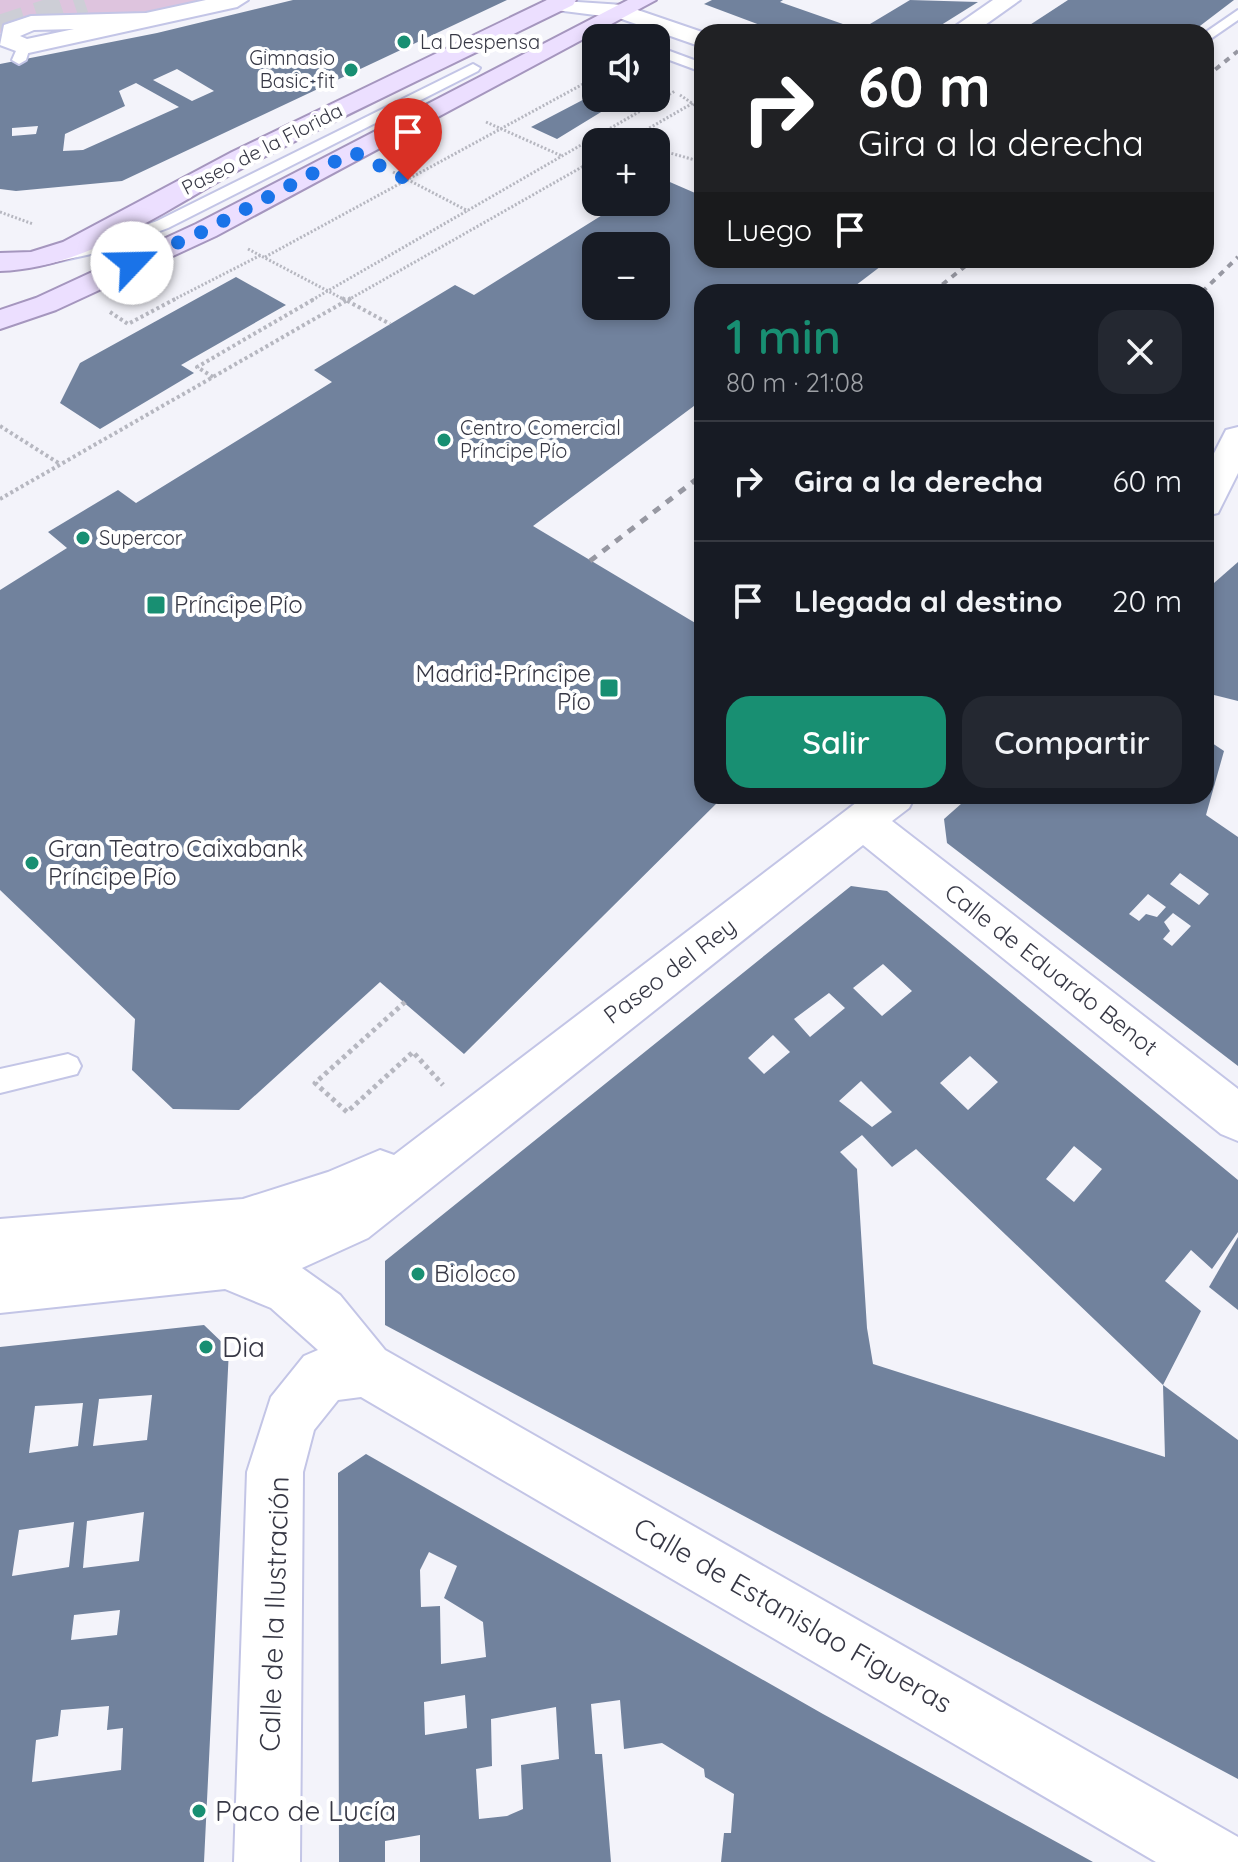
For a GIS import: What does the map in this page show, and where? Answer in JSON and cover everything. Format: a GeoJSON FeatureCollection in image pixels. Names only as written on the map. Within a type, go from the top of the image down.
{"type":"FeatureCollection","features":[{"type":"Feature","properties":{"kind":"main road","name":"Paseo de la Florida"},"geometry":{"type":"LineString","coordinates":[[0,262],[34,261],[73,248],[241,158],[560,2]]}},
{"type":"Feature","properties":{"kind":"main road","name":"Paseo de la Florida"},"geometry":{"type":"LineString","coordinates":[[0,320],[46,304],[206,230],[634,6]]}},
{"type":"Feature","properties":{"kind":"street"},"geometry":{"type":"LineString","coordinates":[[22,54],[7,39],[12,30],[31,23],[147,20],[237,0]]}},
{"type":"Feature","properties":{"kind":"street"},"geometry":{"type":"LineString","coordinates":[[972,24],[1009,0]]}},
{"type":"Feature","properties":{"kind":"street"},"geometry":{"type":"LineString","coordinates":[[560,2],[634,6],[694,37]]}},
{"type":"Feature","properties":{"kind":"street"},"geometry":{"type":"LineString","coordinates":[[1214,489],[1238,441]]}},
{"type":"Feature","properties":{"kind":"street"},"geometry":{"type":"LineString","coordinates":[[1214,516],[1238,494]]}},
{"type":"Feature","properties":{"kind":"street","name":"Calle de Eduardo Benot"},"geometry":{"type":"LineString","coordinates":[[880,810],[1238,1118]]}},
{"type":"Feature","properties":{"kind":"street","name":"Paseo del Rey"},"geometry":{"type":"LineString","coordinates":[[0,1287],[225,1263],[291,1247],[350,1220],[880,810]]}},
{"type":"Feature","properties":{"kind":"street","name":"Paseo del Rey"},"geometry":{"type":"LineString","coordinates":[[0,1245],[243,1224],[333,1195],[445,1145]]}},
{"type":"Feature","properties":{"kind":"street","name":"Paseo del Rey"},"geometry":{"type":"LineString","coordinates":[[225,1263],[272,1278],[305,1299],[329,1320],[366,1369]]}},
{"type":"Feature","properties":{"kind":"street","name":"Calle de la Ilustración"},"geometry":{"type":"LineString","coordinates":[[267,1862],[275,1472],[290,1416],[323,1375],[366,1369]]}},
{"type":"Feature","properties":{"kind":"street","name":"Calle de Estanislao Figueras"},"geometry":{"type":"LineString","coordinates":[[366,1369],[1219,1862]]}},
{"type":"Feature","properties":{"kind":"lane"},"geometry":{"type":"LineString","coordinates":[[1214,32],[1238,14]]}},
{"type":"Feature","properties":{"kind":"lane"},"geometry":{"type":"LineString","coordinates":[[670,55],[694,65]]}},
{"type":"Feature","properties":{"kind":"lane"},"geometry":{"type":"LineString","coordinates":[[34,261],[81,255],[129,239],[221,197],[473,68]]}},
{"type":"Feature","properties":{"kind":"lane"},"geometry":{"type":"LineString","coordinates":[[83,285],[221,197]]}},
{"type":"Feature","properties":{"kind":"lane"},"geometry":{"type":"LineString","coordinates":[[0,1081],[68,1066]]}},
{"type":"Feature","properties":{"kind":"path"},"geometry":{"type":"LineString","coordinates":[[265,257],[582,85]]}},
{"type":"Feature","properties":{"kind":"path"},"geometry":{"type":"LineString","coordinates":[[213,377],[197,367],[675,91]]}},
{"type":"Feature","properties":{"kind":"path"},"geometry":{"type":"LineString","coordinates":[[651,128],[693,103]]}},
{"type":"Feature","properties":{"kind":"path"},"geometry":{"type":"LineString","coordinates":[[481,119],[562,156]]}},
{"type":"Feature","properties":{"kind":"path"},"geometry":{"type":"LineString","coordinates":[[353,152],[468,211]]}},
{"type":"Feature","properties":{"kind":"path"},"geometry":{"type":"LineString","coordinates":[[670,153],[694,160]]}},
{"type":"Feature","properties":{"kind":"path"},"geometry":{"type":"LineString","coordinates":[[0,499],[582,167]]}},
{"type":"Feature","properties":{"kind":"path"},"geometry":{"type":"LineString","coordinates":[[128,324],[261,255],[390,324]]}},
{"type":"Feature","properties":{"kind":"path"},"geometry":{"type":"LineString","coordinates":[[0,426],[60,464]]}},
{"type":"Feature","properties":{"kind":"path"},"geometry":{"type":"LineString","coordinates":[[405,1002],[315,1083],[347,1112],[413,1052],[447,1089]]}},
{"type":"Feature","properties":{"kind":"shaded area"},"geometry":{"type":"Polygon","coordinates":[[[0,0],[208,0],[130,17],[72,15],[0,33],[0,0]]]}},
{"type":"Feature","properties":{"kind":"building"},"geometry":{"type":"Polygon","coordinates":[[[293,0],[507,0],[122,181],[16,191],[0,189],[0,64],[157,33],[293,0]],[[177,69],[153,80],[192,101],[214,91],[177,69]],[[136,83],[119,91],[125,106],[65,134],[63,151],[83,150],[179,107],[136,83]],[[38,126],[12,128],[12,136],[36,134],[38,126]]]}},
{"type":"Feature","properties":{"kind":"building"},"geometry":{"type":"Polygon","coordinates":[[[712,0],[783,0],[780,2],[843,24],[758,24],[704,4],[712,0]]]}},
{"type":"Feature","properties":{"kind":"building"},"geometry":{"type":"Polygon","coordinates":[[[910,0],[978,2],[943,24],[870,24],[910,0]]]}},
{"type":"Feature","properties":{"kind":"building"},"geometry":{"type":"Polygon","coordinates":[[[1068,0],[1234,0],[1202,24],[1031,24],[1068,0]]]}},
{"type":"Feature","properties":{"kind":"building"},"geometry":{"type":"Polygon","coordinates":[[[582,100],[582,112],[601,112],[557,139],[531,127],[582,100]]]}},
{"type":"Feature","properties":{"kind":"building","name":"Príncipe Pío"},"geometry":{"type":"Polygon","coordinates":[[[670,182],[694,193],[694,268],[878,268],[858,284],[694,284],[694,406],[533,526],[694,622],[694,804],[716,804],[464,1054],[380,982],[239,1110],[173,1109],[132,1070],[135,1019],[0,890],[0,590],[67,548],[48,532],[118,490],[136,503],[332,382],[314,370],[455,285],[474,295],[601,216],[670,216],[670,182]]]}},
{"type":"Feature","properties":{"kind":"building"},"geometry":{"type":"Polygon","coordinates":[[[236,277],[286,305],[181,365],[194,373],[100,429],[60,403],[80,363],[236,277]]]}},
{"type":"Feature","properties":{"kind":"building"},"geometry":{"type":"Polygon","coordinates":[[[1238,562],[1238,701],[1214,695],[1214,583],[1238,562]]]}},
{"type":"Feature","properties":{"kind":"building"},"geometry":{"type":"Polygon","coordinates":[[[1214,744],[1224,751],[1214,787],[1214,744]]]}},
{"type":"Feature","properties":{"kind":"building"},"geometry":{"type":"Polygon","coordinates":[[[961,804],[1209,804],[1206,815],[1238,837],[1238,1066],[947,843],[944,819],[961,804]],[[1180,873],[1170,884],[1199,905],[1209,894],[1180,873]],[[1148,894],[1129,914],[1139,921],[1146,914],[1157,917],[1166,907],[1148,894]],[[1173,913],[1164,922],[1170,931],[1163,939],[1172,946],[1191,926],[1173,913]]]}},
{"type":"Feature","properties":{"kind":"building"},"geometry":{"type":"Polygon","coordinates":[[[851,886],[887,891],[1238,1180],[1238,1232],[1212,1269],[1191,1250],[1165,1281],[1201,1311],[1163,1385],[1238,1440],[1238,1779],[385,1325],[385,1261],[851,886]],[[883,964],[853,988],[882,1016],[912,991],[883,964]],[[829,993],[794,1019],[810,1037],[845,1008],[829,993]],[[773,1035],[748,1058],[764,1074],[790,1052],[773,1035]],[[970,1056],[940,1083],[968,1110],[998,1082],[970,1056]],[[861,1081],[839,1101],[872,1127],[892,1112],[861,1081]],[[862,1135],[840,1152],[857,1169],[867,1328],[873,1364],[1165,1457],[1163,1385],[916,1149],[892,1167],[862,1135]],[[1074,1146],[1046,1179],[1074,1202],[1102,1169],[1074,1146]]]}},
{"type":"Feature","properties":{"kind":"building"},"geometry":{"type":"Polygon","coordinates":[[[1238,1237],[1238,1310],[1209,1287],[1238,1237]]]}},
{"type":"Feature","properties":{"kind":"building"},"geometry":{"type":"Polygon","coordinates":[[[204,1325],[229,1349],[204,1862],[0,1862],[0,1347],[204,1325]],[[152,1395],[99,1399],[93,1446],[147,1440],[152,1395]],[[83,1403],[35,1406],[29,1453],[78,1446],[83,1403]],[[144,1512],[87,1521],[83,1568],[139,1561],[144,1512]],[[74,1522],[19,1530],[12,1576],[69,1567],[74,1522]],[[120,1610],[74,1615],[71,1640],[117,1635],[120,1610]],[[109,1706],[61,1710],[58,1736],[36,1740],[32,1782],[121,1770],[123,1728],[107,1730],[109,1706]]]}},
{"type":"Feature","properties":{"kind":"building"},"geometry":{"type":"Polygon","coordinates":[[[366,1454],[823,1714],[1093,1862],[721,1862],[724,1833],[731,1833],[734,1794],[705,1777],[704,1769],[662,1743],[624,1749],[620,1700],[591,1704],[595,1754],[602,1754],[611,1862],[420,1862],[420,1835],[385,1841],[385,1862],[339,1862],[338,1473],[366,1454]],[[429,1552],[420,1570],[421,1607],[440,1606],[441,1664],[486,1657],[483,1622],[444,1598],[457,1566],[429,1552]],[[465,1695],[424,1702],[425,1735],[467,1728],[465,1695]],[[556,1707],[491,1719],[492,1766],[476,1769],[479,1819],[507,1816],[523,1809],[521,1765],[559,1759],[556,1707]]]}},
{"type":"Feature","properties":{"kind":"tunnel"},"geometry":{"type":"LineString","coordinates":[[0,28],[84,0]]}},
{"type":"Feature","properties":{"kind":"railway"},"geometry":{"type":"LineString","coordinates":[[1214,70],[1238,51]]}},
{"type":"Feature","properties":{"kind":"railway"},"geometry":{"type":"LineString","coordinates":[[1210,284],[1238,257]]}},
{"type":"Feature","properties":{"kind":"railway"},"geometry":{"type":"LineString","coordinates":[[943,284],[963,268]]}},
{"type":"Feature","properties":{"kind":"railway"},"geometry":{"type":"LineString","coordinates":[[590,561],[694,481]]}},
{"type":"Feature","properties":{"kind":"place","name":"La Despensa"},"geometry":{"type":"Point","coordinates":[404,42]}},
{"type":"Feature","properties":{"kind":"place","name":"Gimnasio Basic-fit"},"geometry":{"type":"Point","coordinates":[351,70]}},
{"type":"Feature","properties":{"kind":"place","name":"Centro Comercial Príncipe Pío"},"geometry":{"type":"Point","coordinates":[444,440]}},
{"type":"Feature","properties":{"kind":"place","name":"Supercor"},"geometry":{"type":"Point","coordinates":[83,538]}},
{"type":"Feature","properties":{"kind":"place","name":"Príncipe Pío"},"geometry":{"type":"Point","coordinates":[156,605]}},
{"type":"Feature","properties":{"kind":"place","name":"Madrid-Príncipe Pío"},"geometry":{"type":"Point","coordinates":[609,688]}},
{"type":"Feature","properties":{"kind":"place","name":"Gran Teatro Caixabank Príncipe Pío"},"geometry":{"type":"Point","coordinates":[32,863]}},
{"type":"Feature","properties":{"kind":"place","name":"Bioloco"},"geometry":{"type":"Point","coordinates":[418,1274]}},
{"type":"Feature","properties":{"kind":"place","name":"Dia"},"geometry":{"type":"Point","coordinates":[206,1347]}},
{"type":"Feature","properties":{"kind":"place","name":"Paco de Lucía"},"geometry":{"type":"Point","coordinates":[199,1811]}},
{"type":"Feature","properties":{"kind":"route"},"geometry":{"type":"LineString","coordinates":[[132,263],[206,230],[353,152],[408,180]]}}]}
